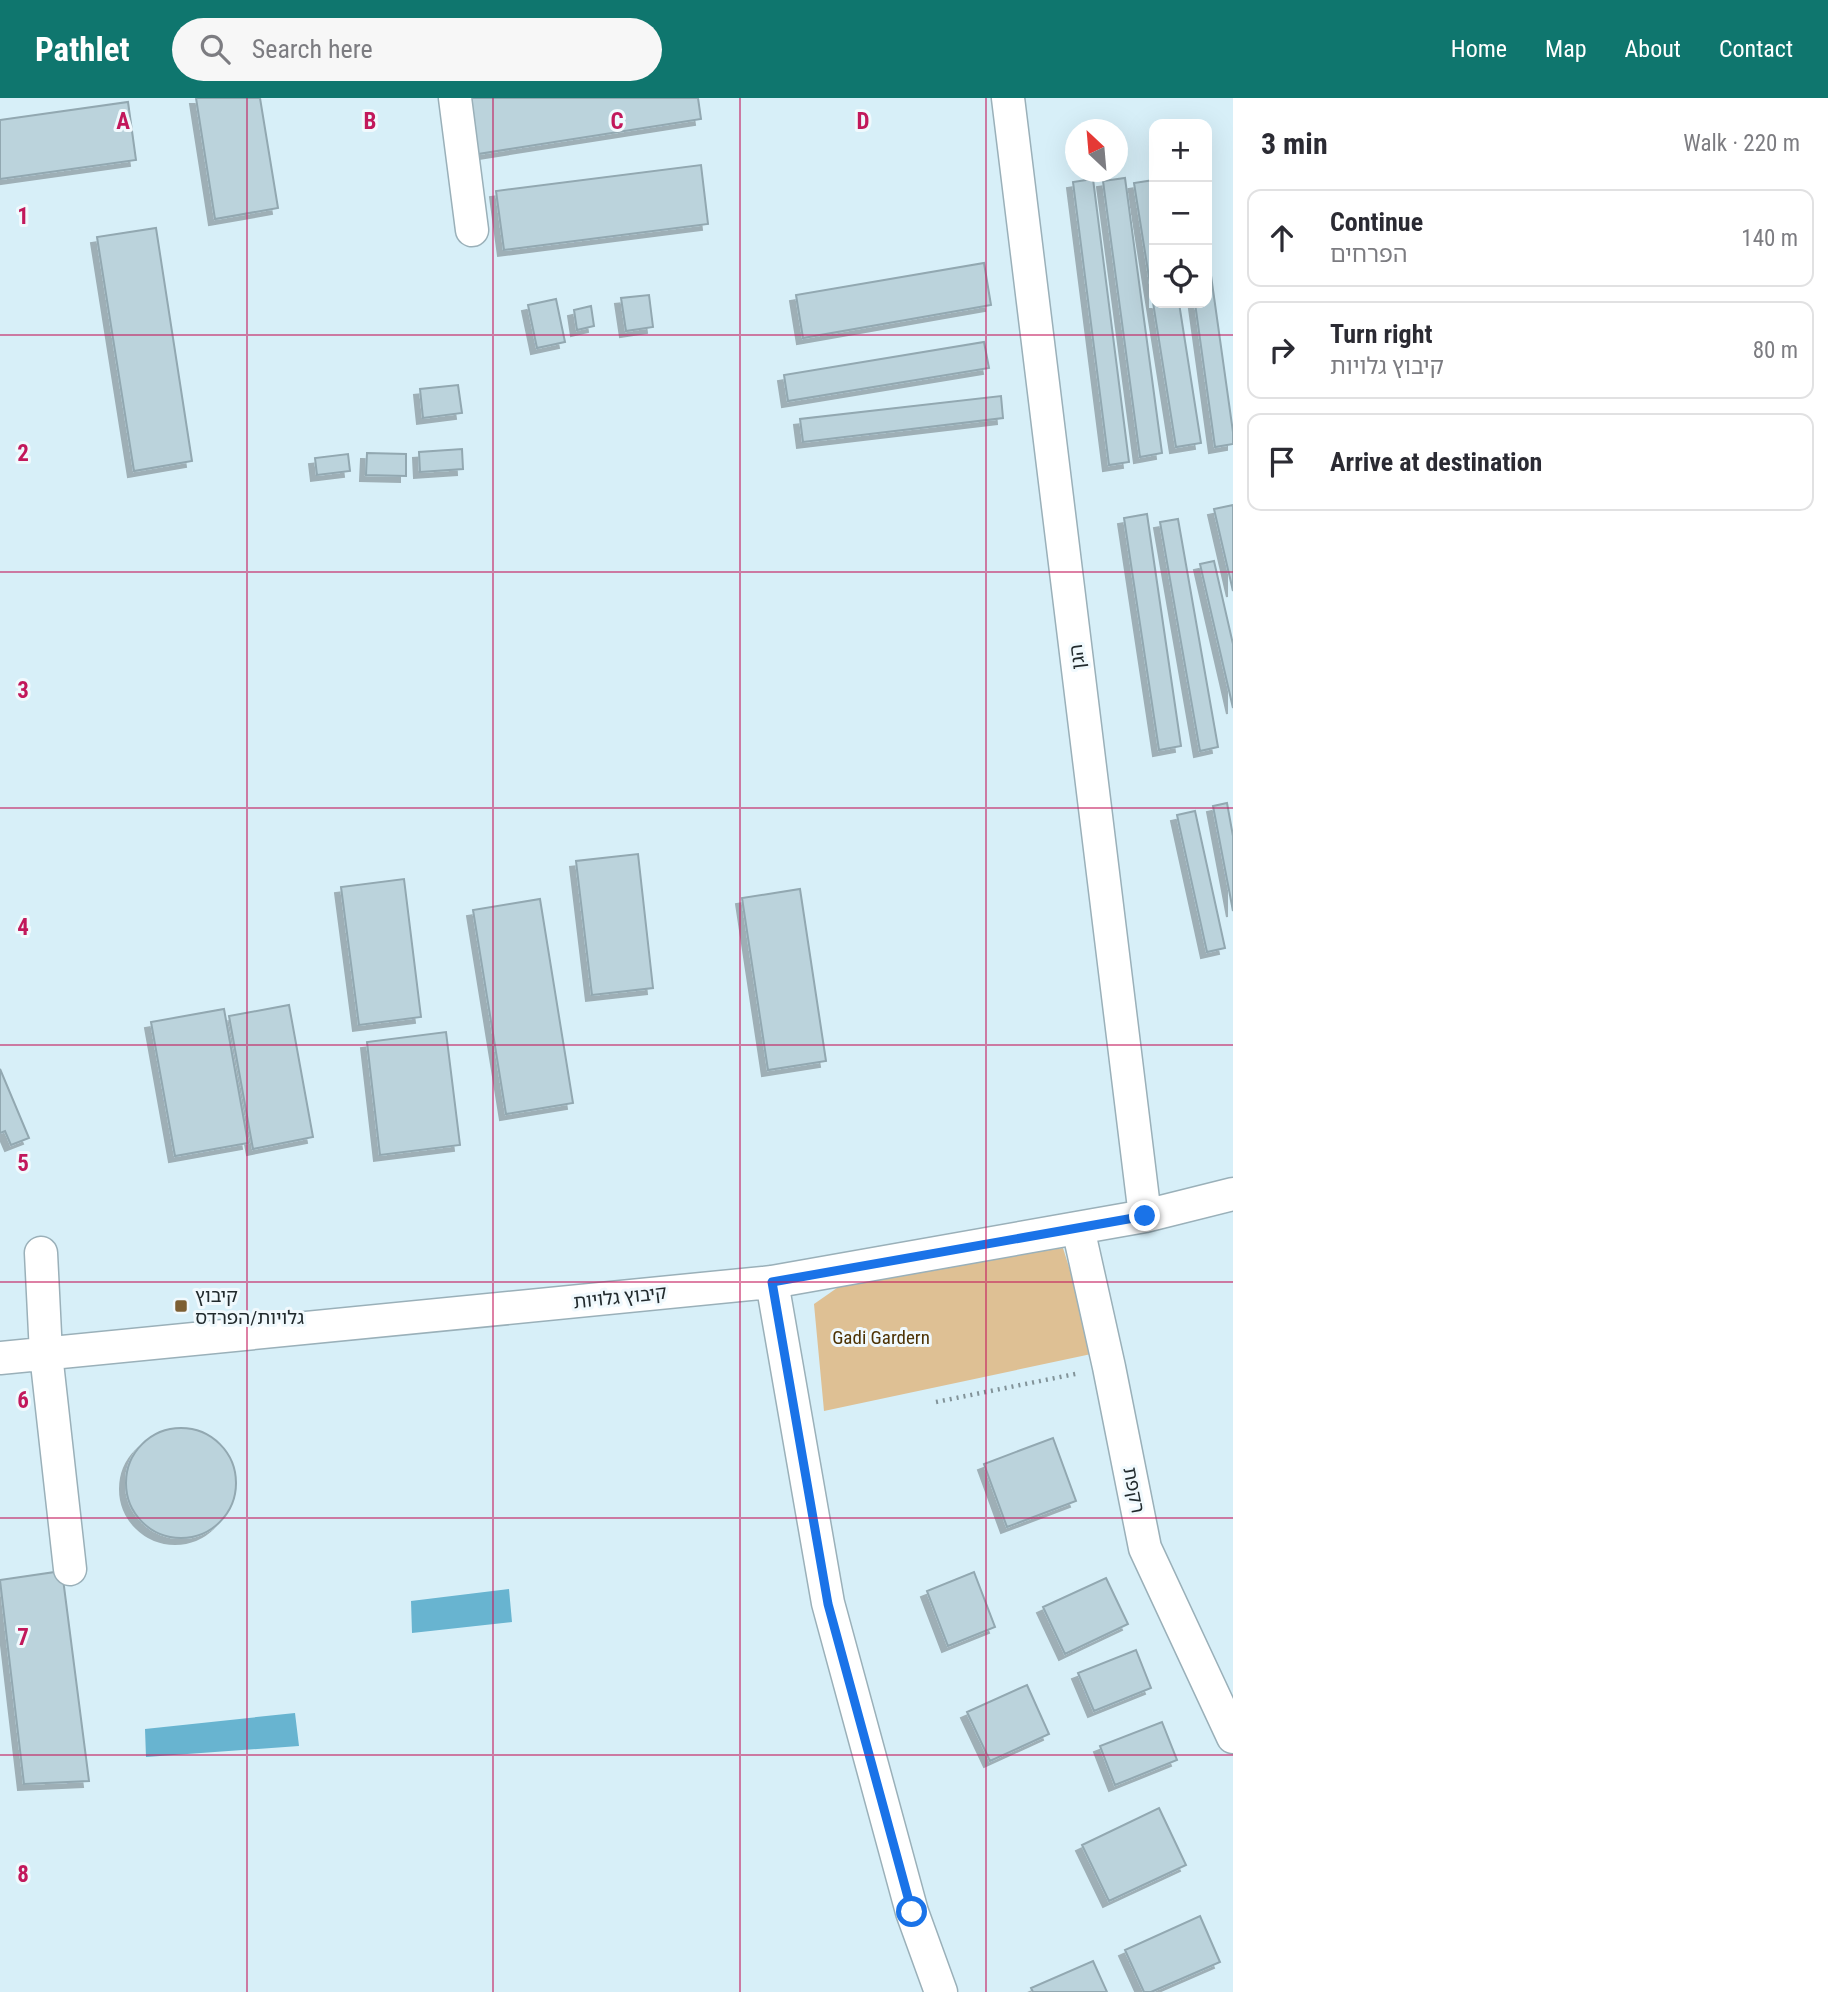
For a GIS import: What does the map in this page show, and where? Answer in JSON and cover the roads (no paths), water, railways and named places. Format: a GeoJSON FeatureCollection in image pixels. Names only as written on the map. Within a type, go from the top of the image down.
{"type":"FeatureCollection","features":[{"type":"Feature","properties":{"kind":"street"},"geometry":{"type":"LineString","coordinates":[[455,98],[472,230]]}},
{"type":"Feature","properties":{"kind":"street","name":"הגן"},"geometry":{"type":"LineString","coordinates":[[1009,98],[1145,1216]]}},
{"type":"Feature","properties":{"kind":"street","name":"קיבוץ גלויות"},"geometry":{"type":"LineString","coordinates":[[0,1358],[772,1282],[1145,1216],[1233,1195]]}},
{"type":"Feature","properties":{"kind":"street","name":"רקפת"},"geometry":{"type":"LineString","coordinates":[[1078,1228],[1145,1548],[1233,1737]]}},
{"type":"Feature","properties":{"kind":"street"},"geometry":{"type":"LineString","coordinates":[[41,1253],[46,1354],[70,1569]]}},
{"type":"Feature","properties":{"kind":"street"},"geometry":{"type":"LineString","coordinates":[[772,1282],[828,1604],[912,1912],[941,1992]]}},
{"type":"Feature","properties":{"kind":"water"},"geometry":{"type":"Polygon","coordinates":[[[509,1589],[512,1622],[412,1633],[411,1601],[509,1589]]]}},
{"type":"Feature","properties":{"kind":"water"},"geometry":{"type":"Polygon","coordinates":[[[295,1713],[299,1746],[146,1757],[145,1729],[295,1713]]]}},
{"type":"Feature","properties":{"kind":"place","name":"קיבוץ גלויות/הפרדס"},"geometry":{"type":"Point","coordinates":[181,1306]}},
{"type":"Feature","properties":{"kind":"park label","name":"Gadi Gardern"},"geometry":{"type":"Point","coordinates":[881,1337]}}]}
